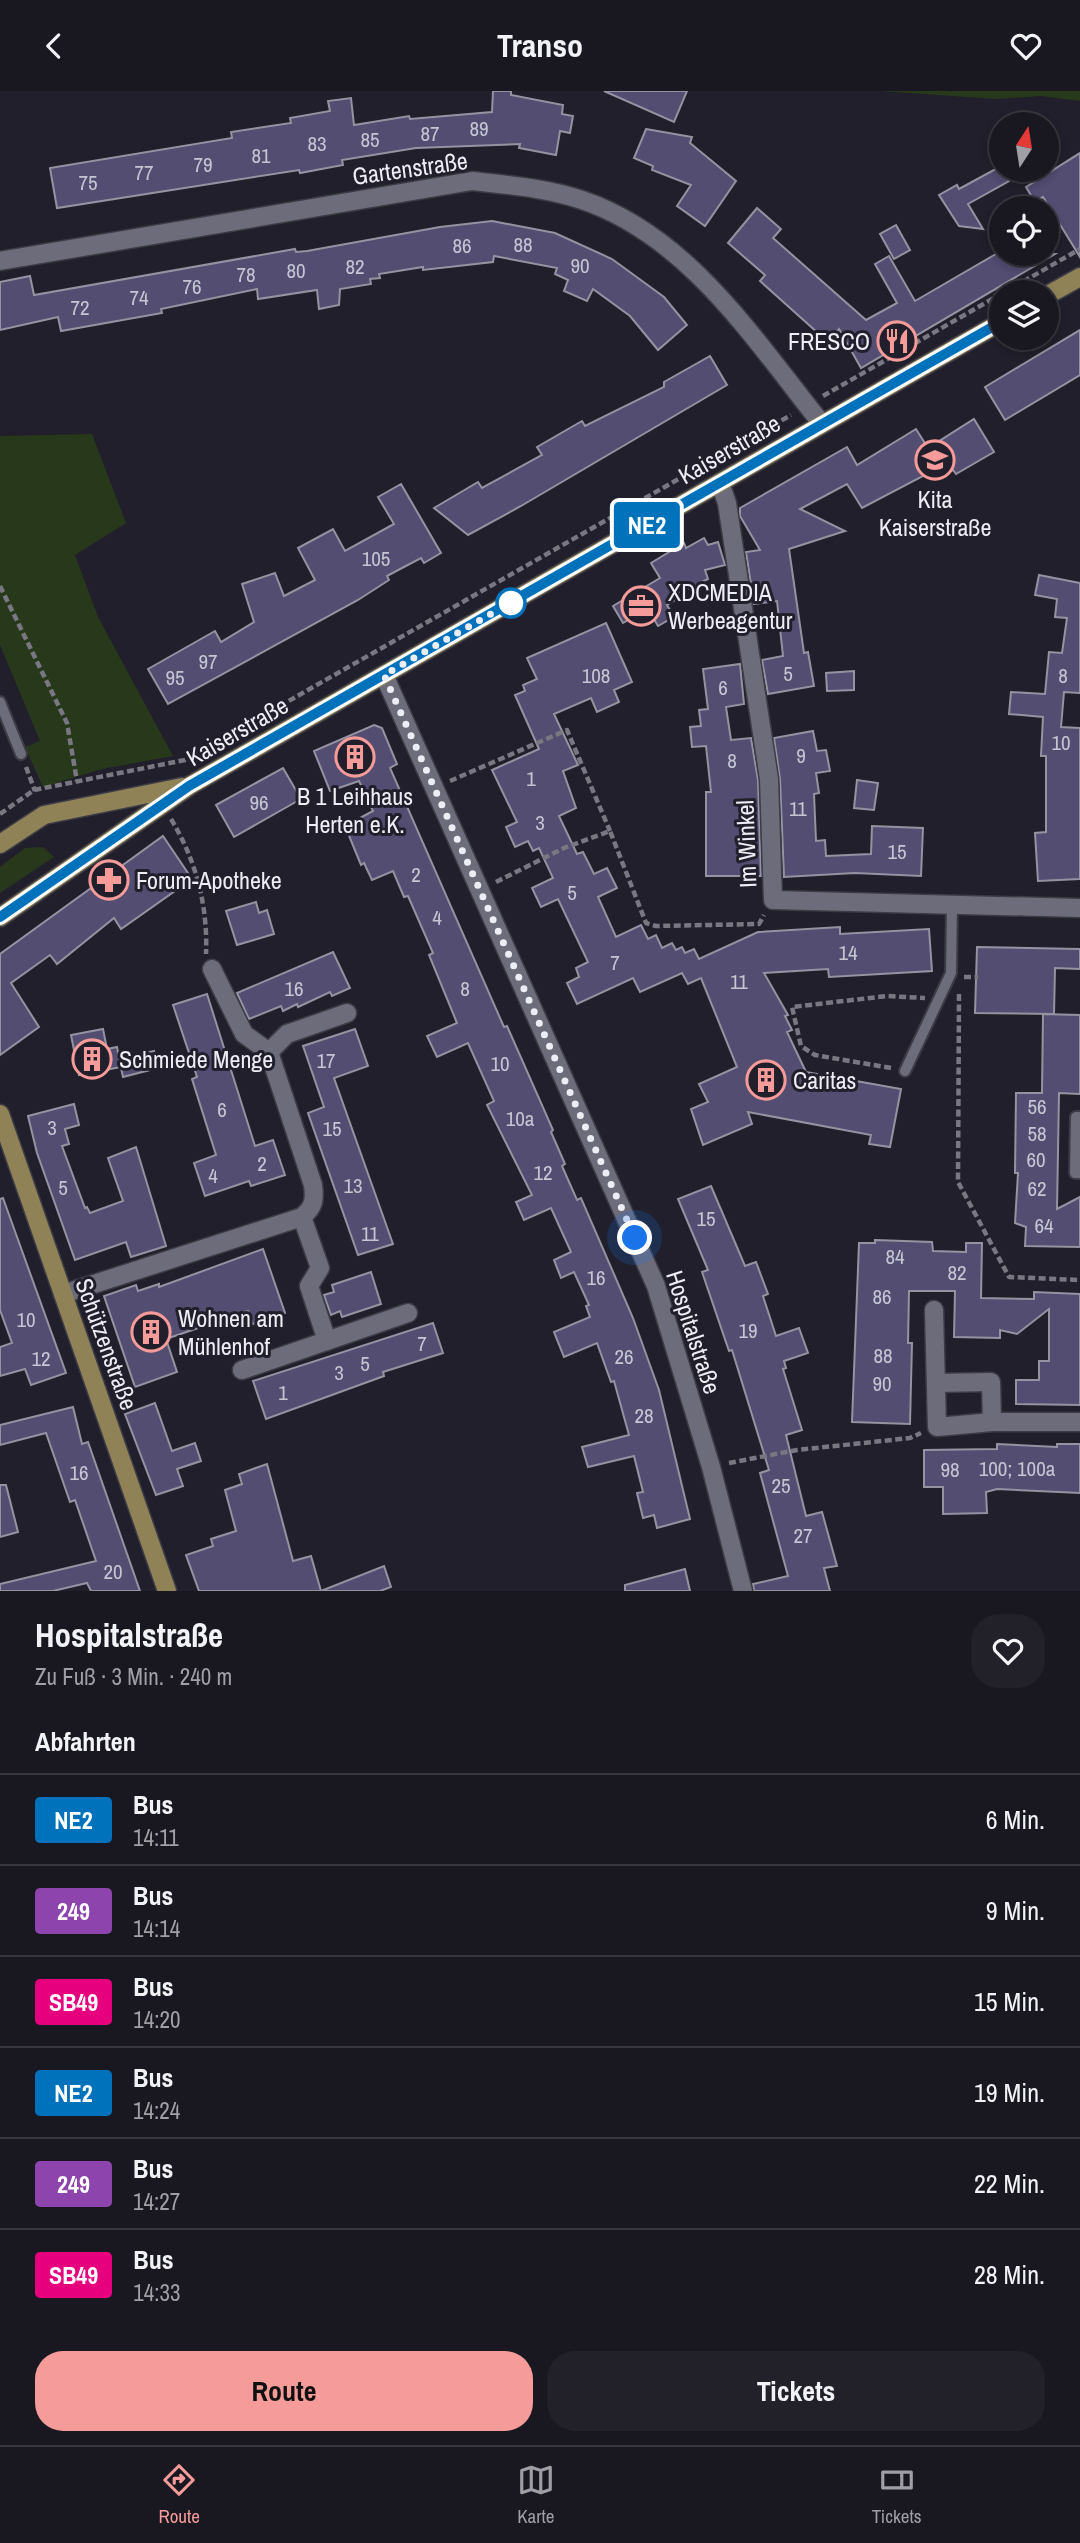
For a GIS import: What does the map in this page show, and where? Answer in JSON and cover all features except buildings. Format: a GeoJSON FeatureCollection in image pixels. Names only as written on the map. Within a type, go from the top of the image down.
{"type":"FeatureCollection","features":[{"type":"Feature","properties":{"kind":"main road"},"geometry":{"type":"LineString","coordinates":[[1059,289],[1080,277]]}},
{"type":"Feature","properties":{"kind":"main road","name":"Kaiserstraße"},"geometry":{"type":"LineString","coordinates":[[0,917],[189,786],[989,329]]}},
{"type":"Feature","properties":{"kind":"main road","name":"Kaiserstraße"},"geometry":{"type":"LineString","coordinates":[[0,844],[44,815],[189,786]]}},
{"type":"Feature","properties":{"kind":"main road","name":"Schützenstraße"},"geometry":{"type":"LineString","coordinates":[[0,1114],[167,1591]]}},
{"type":"Feature","properties":{"kind":"street","name":"Gartenstraße"},"geometry":{"type":"LineString","coordinates":[[0,261],[472,181],[527,187],[583,200],[605,210],[628,221],[682,259],[731,310],[822,424]]}},
{"type":"Feature","properties":{"kind":"street","name":"Im Winkel"},"geometry":{"type":"LineString","coordinates":[[720,483],[728,511],[769,779],[773,900],[1080,908]]}},
{"type":"Feature","properties":{"kind":"street","name":"Hospitalstraße"},"geometry":{"type":"LineString","coordinates":[[384,675],[656,1286],[711,1467],[743,1591]]}},
{"type":"Feature","properties":{"kind":"street"},"geometry":{"type":"LineString","coordinates":[[63,1294],[302,1217],[312,1209],[315,1198],[313,1185],[269,1052],[244,1034],[209,964]]}},
{"type":"Feature","properties":{"kind":"street"},"geometry":{"type":"LineString","coordinates":[[269,1052],[287,1034],[347,1013]]}},
{"type":"Feature","properties":{"kind":"street"},"geometry":{"type":"LineString","coordinates":[[302,1217],[320,1268],[309,1286],[327,1341]]}},
{"type":"Feature","properties":{"kind":"street"},"geometry":{"type":"LineString","coordinates":[[934,1310],[937,1427],[992,1422],[1080,1422]]}},
{"type":"Feature","properties":{"kind":"street"},"geometry":{"type":"LineString","coordinates":[[242,1370],[408,1314]]}},
{"type":"Feature","properties":{"kind":"street"},"geometry":{"type":"LineString","coordinates":[[936,1383],[991,1382],[992,1422]]}},
{"type":"Feature","properties":{"kind":"lane"},"geometry":{"type":"LineString","coordinates":[[0,702],[21,754]]}},
{"type":"Feature","properties":{"kind":"lane"},"geometry":{"type":"LineString","coordinates":[[905,1071],[951,973],[952,904]]}},
{"type":"Feature","properties":{"kind":"lane"},"geometry":{"type":"LineString","coordinates":[[1080,1117],[1076,1117],[1075,1162],[1075,1173],[1080,1173]]}},
{"type":"Feature","properties":{"kind":"path"},"geometry":{"type":"LineString","coordinates":[[1026,280],[1080,249]]}},
{"type":"Feature","properties":{"kind":"path"},"geometry":{"type":"LineString","coordinates":[[0,814],[34,790],[184,760],[989,301]]}},
{"type":"Feature","properties":{"kind":"path"},"geometry":{"type":"LineString","coordinates":[[0,586],[67,723],[77,781]]}},
{"type":"Feature","properties":{"kind":"path"},"geometry":{"type":"LineString","coordinates":[[433,788],[567,730],[646,923],[656,926],[759,924],[773,900]]}},
{"type":"Feature","properties":{"kind":"path"},"geometry":{"type":"LineString","coordinates":[[21,754],[44,815]]}},
{"type":"Feature","properties":{"kind":"path"},"geometry":{"type":"LineString","coordinates":[[161,805],[186,846],[195,872],[203,901],[209,964]]}},
{"type":"Feature","properties":{"kind":"path"},"geometry":{"type":"LineString","coordinates":[[480,890],[565,849],[610,831]]}},
{"type":"Feature","properties":{"kind":"path"},"geometry":{"type":"LineString","coordinates":[[960,965],[960,977],[978,977]]}},
{"type":"Feature","properties":{"kind":"path"},"geometry":{"type":"LineString","coordinates":[[960,990],[958,1182],[1009,1277],[1080,1280]]}},
{"type":"Feature","properties":{"kind":"path"},"geometry":{"type":"LineString","coordinates":[[905,1071],[816,1055],[801,1047],[792,1007],[887,996],[940,999]]}},
{"type":"Feature","properties":{"kind":"path"},"geometry":{"type":"LineString","coordinates":[[711,1467],[797,1450],[910,1438],[937,1427]]}},
{"type":"Feature","properties":{"kind":"green space"},"geometry":{"type":"Polygon","coordinates":[[[880,91],[1080,91],[1080,101],[1041,96],[996,99],[880,91]]]}},
{"type":"Feature","properties":{"kind":"green space"},"geometry":{"type":"Polygon","coordinates":[[[92,434],[126,523],[75,555],[98,617],[173,756],[102,769],[43,787],[25,747],[40,741],[0,645],[0,436],[92,434]]]}},
{"type":"Feature","properties":{"kind":"green space"},"geometry":{"type":"Polygon","coordinates":[[[43,847],[54,857],[0,893],[0,867],[25,848],[43,847]]]}},
{"type":"Feature","properties":{"kind":"bus line","name":"NE2"},"geometry":{"type":"LineString","coordinates":[[0,917],[189,786],[989,329]]}},
{"type":"Feature","properties":{"kind":"place","name":"FRESCO"},"geometry":{"type":"Point","coordinates":[897,341]}},
{"type":"Feature","properties":{"kind":"place","name":"Kita Kaiserstraße"},"geometry":{"type":"Point","coordinates":[935,460]}},
{"type":"Feature","properties":{"kind":"place","name":"XDCMEDIA Werbeagentur"},"geometry":{"type":"Point","coordinates":[641,606]}},
{"type":"Feature","properties":{"kind":"place","name":"B 1 Leihhaus Herten e.K."},"geometry":{"type":"Point","coordinates":[355,757]}},
{"type":"Feature","properties":{"kind":"place","name":"Forum-Apotheke"},"geometry":{"type":"Point","coordinates":[109,880]}},
{"type":"Feature","properties":{"kind":"place","name":"Schmiede Menge"},"geometry":{"type":"Point","coordinates":[92,1059]}},
{"type":"Feature","properties":{"kind":"place","name":"Caritas"},"geometry":{"type":"Point","coordinates":[766,1080]}},
{"type":"Feature","properties":{"kind":"place","name":"Wohnen am Mühlenhof"},"geometry":{"type":"Point","coordinates":[151,1332]}},
{"type":"Feature","properties":{"kind":"route"},"geometry":{"type":"LineString","coordinates":[[511,603],[517,599],[384,675],[635,1238]]}}]}
